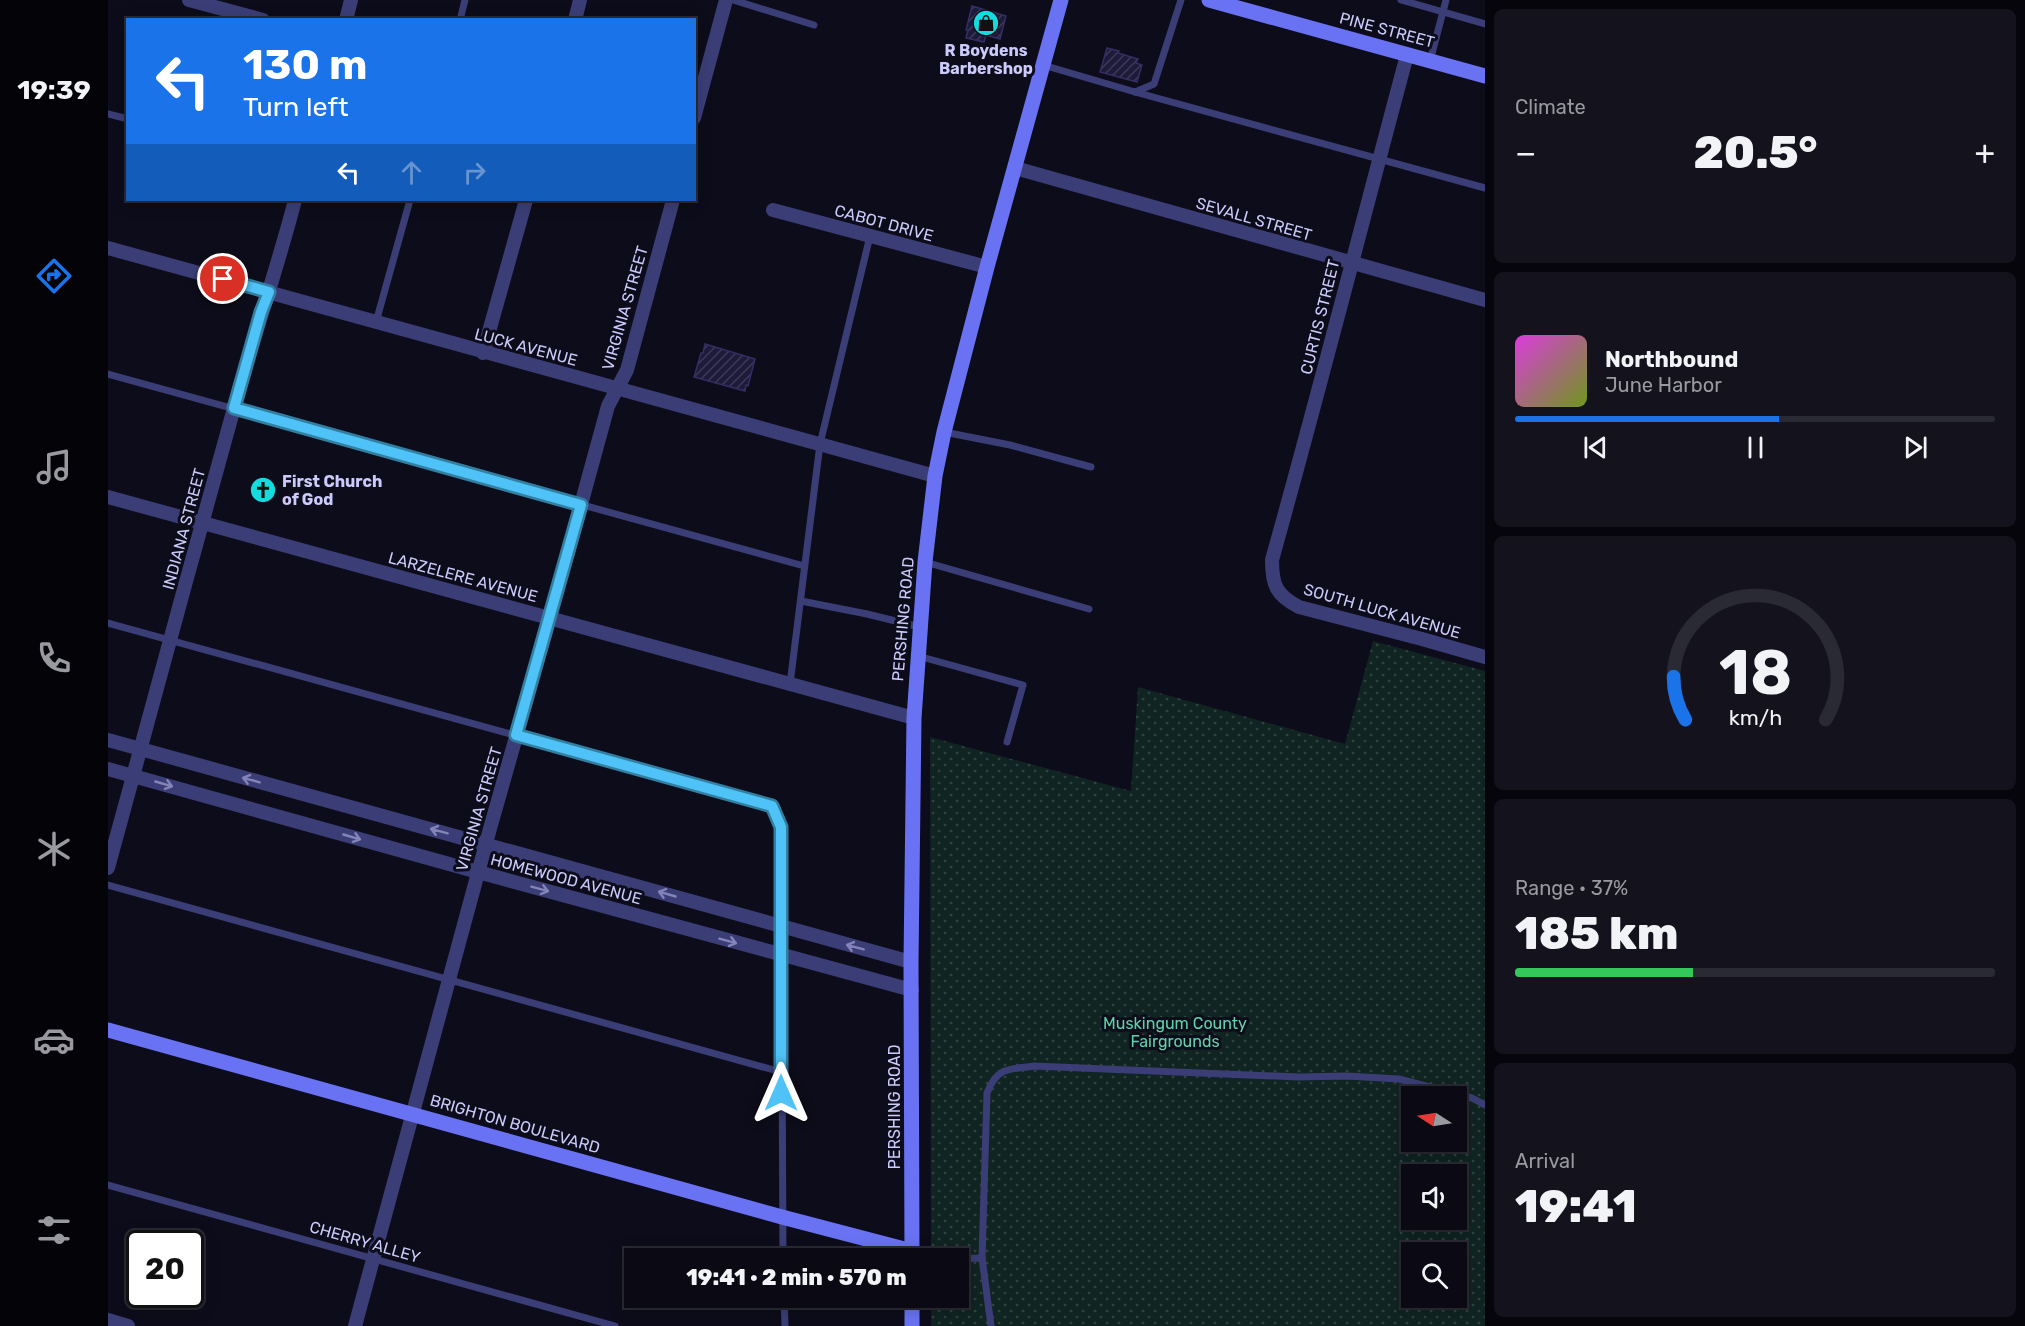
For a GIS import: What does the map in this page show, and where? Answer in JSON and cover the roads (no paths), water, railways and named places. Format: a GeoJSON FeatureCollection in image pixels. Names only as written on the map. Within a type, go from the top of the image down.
{"type":"FeatureCollection","features":[{"type":"Feature","properties":{"kind":"street"},"geometry":{"type":"LineString","coordinates":[[189,0],[256,18]]}},
{"type":"Feature","properties":{"kind":"street"},"geometry":{"type":"LineString","coordinates":[[346,18],[351,0]]}},
{"type":"Feature","properties":{"kind":"street"},"geometry":{"type":"LineString","coordinates":[[576,18],[580,0]]}},
{"type":"Feature","properties":{"kind":"street"},"geometry":{"type":"LineString","coordinates":[[696,111],[726,0]]}},
{"type":"Feature","properties":{"kind":"street","name":"PINE STREET"},"geometry":{"type":"LineString","coordinates":[[1209,0],[1485,76]]}},
{"type":"Feature","properties":{"kind":"street","name":"PERSHING ROAD"},"geometry":{"type":"LineString","coordinates":[[912,1248],[911,962],[914,718],[925,562],[935,476],[944,432],[1058,1]]}},
{"type":"Feature","properties":{"kind":"street","name":"CURTIS STREET"},"geometry":{"type":"LineString","coordinates":[[1276,588],[1272,575],[1272,560],[1407,55]]}},
{"type":"Feature","properties":{"kind":"street","name":"SEVALL STREET"},"geometry":{"type":"LineString","coordinates":[[1015,168],[1485,300]]}},
{"type":"Feature","properties":{"kind":"street","name":"INDIANA STREET"},"geometry":{"type":"LineString","coordinates":[[108,868],[234,408],[295,201]]}},
{"type":"Feature","properties":{"kind":"street"},"geometry":{"type":"LineString","coordinates":[[483,353],[526,201]]}},
{"type":"Feature","properties":{"kind":"street","name":"VIRGINIA STREET"},"geometry":{"type":"LineString","coordinates":[[355,1326],[608,406],[627,370],[672,201]]}},
{"type":"Feature","properties":{"kind":"street","name":"CABOT DRIVE"},"geometry":{"type":"LineString","coordinates":[[772,210],[987,267]]}},
{"type":"Feature","properties":{"kind":"street","name":"LUCK AVENUE"},"geometry":{"type":"LineString","coordinates":[[108,248],[935,476]]}},
{"type":"Feature","properties":{"kind":"street","name":"LARZELERE AVENUE"},"geometry":{"type":"LineString","coordinates":[[108,497],[914,718]]}},
{"type":"Feature","properties":{"kind":"street","name":"SOUTH LUCK AVENUE"},"geometry":{"type":"LineString","coordinates":[[1276,588],[1286,600],[1299,607],[1485,657]]}},
{"type":"Feature","properties":{"kind":"street","name":"HOMEWOOD AVENUE"},"geometry":{"type":"LineString","coordinates":[[108,740],[911,962]]}},
{"type":"Feature","properties":{"kind":"street","name":"HOMEWOOD AVENUE"},"geometry":{"type":"LineString","coordinates":[[108,769],[912,990]]}},
{"type":"Feature","properties":{"kind":"street","name":"BRIGHTON BOULEVARD"},"geometry":{"type":"LineString","coordinates":[[108,1030],[782,1217],[885,1248]]}},
{"type":"Feature","properties":{"kind":"street"},"geometry":{"type":"LineString","coordinates":[[912,1308],[912,1326]]}},
{"type":"Feature","properties":{"kind":"street"},"geometry":{"type":"LineString","coordinates":[[108,1320],[128,1326]]}},
{"type":"Feature","properties":{"kind":"lane"},"geometry":{"type":"LineString","coordinates":[[460,18],[465,0]]}},
{"type":"Feature","properties":{"kind":"lane"},"geometry":{"type":"LineString","coordinates":[[733,0],[814,25]]}},
{"type":"Feature","properties":{"kind":"lane"},"geometry":{"type":"LineString","coordinates":[[1135,92],[1154,84],[1181,0]]}},
{"type":"Feature","properties":{"kind":"lane"},"geometry":{"type":"LineString","coordinates":[[1401,0],[1485,24]]}},
{"type":"Feature","properties":{"kind":"lane"},"geometry":{"type":"LineString","coordinates":[[1430,61],[1446,0]]}},
{"type":"Feature","properties":{"kind":"lane"},"geometry":{"type":"LineString","coordinates":[[1043,64],[1135,92],[1485,188]]}},
{"type":"Feature","properties":{"kind":"lane"},"geometry":{"type":"LineString","coordinates":[[108,114],[126,118]]}},
{"type":"Feature","properties":{"kind":"lane"},"geometry":{"type":"LineString","coordinates":[[376,322],[411,201]]}},
{"type":"Feature","properties":{"kind":"lane"},"geometry":{"type":"LineString","coordinates":[[790,685],[820,444],[870,236]]}},
{"type":"Feature","properties":{"kind":"lane"},"geometry":{"type":"LineString","coordinates":[[108,374],[804,566]]}},
{"type":"Feature","properties":{"kind":"lane"},"geometry":{"type":"LineString","coordinates":[[944,432],[1010,445],[1091,467]]}},
{"type":"Feature","properties":{"kind":"lane"},"geometry":{"type":"LineString","coordinates":[[925,562],[1089,609]]}},
{"type":"Feature","properties":{"kind":"lane"},"geometry":{"type":"LineString","coordinates":[[801,601],[920,627]]}},
{"type":"Feature","properties":{"kind":"lane"},"geometry":{"type":"LineString","coordinates":[[108,623],[772,806],[781,827],[783,1248]]}},
{"type":"Feature","properties":{"kind":"lane"},"geometry":{"type":"LineString","coordinates":[[918,656],[1023,685],[1007,742]]}},
{"type":"Feature","properties":{"kind":"lane"},"geometry":{"type":"LineString","coordinates":[[108,885],[781,1072]]}},
{"type":"Feature","properties":{"kind":"lane"},"geometry":{"type":"LineString","coordinates":[[991,1326],[982,1258],[987,1093],[993,1079],[1003,1070],[1034,1066],[1399,1079],[1472,1098],[1485,1105]]}},
{"type":"Feature","properties":{"kind":"lane","name":"CHERRY ALLEY"},"geometry":{"type":"LineString","coordinates":[[108,1185],[615,1326]]}},
{"type":"Feature","properties":{"kind":"lane"},"geometry":{"type":"LineString","coordinates":[[969,1259],[982,1258]]}},
{"type":"Feature","properties":{"kind":"lane"},"geometry":{"type":"LineString","coordinates":[[784,1308],[785,1326]]}},
{"type":"Feature","properties":{"kind":"place","name":"R Boydens Barbershop"},"geometry":{"type":"Point","coordinates":[986,23]}},
{"type":"Feature","properties":{"kind":"place","name":"First Church of God"},"geometry":{"type":"Point","coordinates":[263,490]}},
{"type":"Feature","properties":{"kind":"park label","name":"Muskingum County Fairgrounds"},"geometry":{"type":"Point","coordinates":[1175,1032]}}]}
